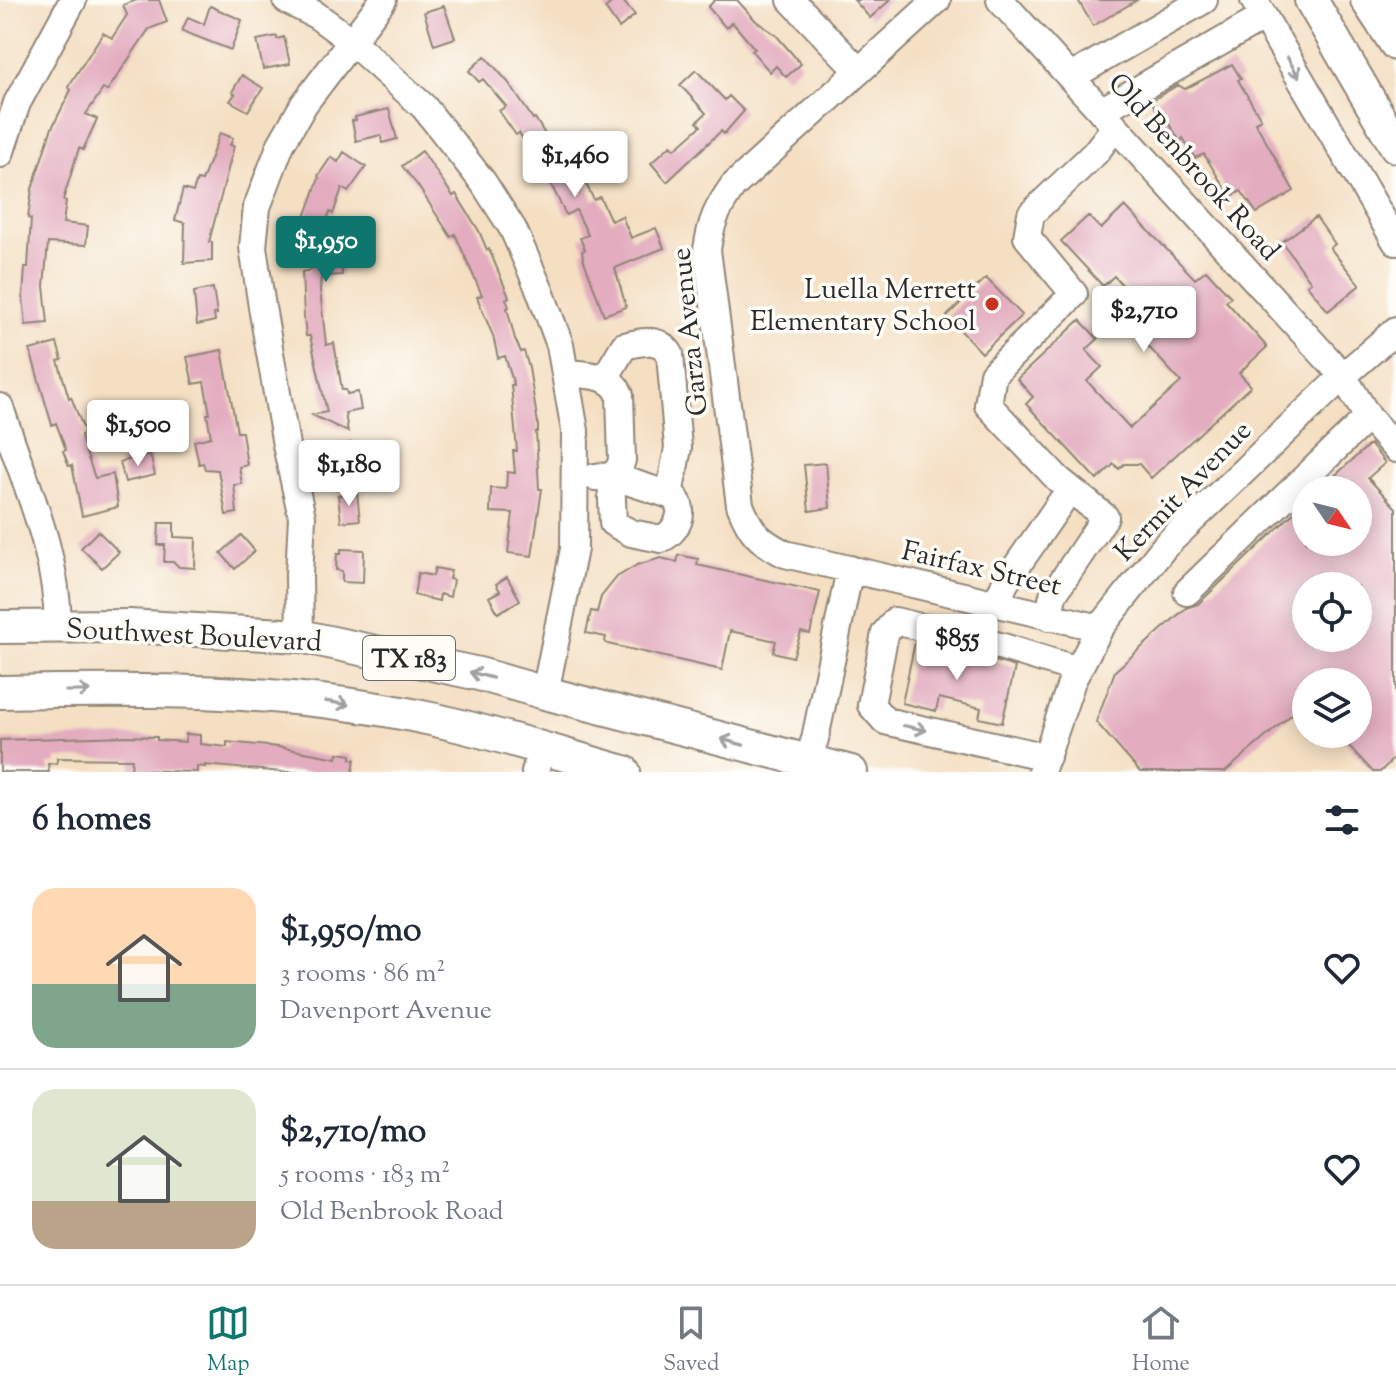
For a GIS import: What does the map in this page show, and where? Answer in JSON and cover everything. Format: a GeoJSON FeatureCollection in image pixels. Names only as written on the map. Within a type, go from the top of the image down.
{"type":"FeatureCollection","features":[{"type":"Feature","properties":{"kind":"main road"},"geometry":{"type":"LineString","coordinates":[[1311,0],[1396,146]]}},
{"type":"Feature","properties":{"kind":"main road"},"geometry":{"type":"LineString","coordinates":[[1367,0],[1396,44]]}},
{"type":"Feature","properties":{"kind":"main road","name":"Southwest Boulevard"},"geometry":{"type":"LineString","coordinates":[[0,627],[193,629],[300,636],[479,674],[806,767],[851,772]]}},
{"type":"Feature","properties":{"kind":"main road","name":"Southwest Boulevard"},"geometry":{"type":"LineString","coordinates":[[0,692],[179,691],[324,701],[431,719],[538,761],[624,772]]}},
{"type":"Feature","properties":{"kind":"street"},"geometry":{"type":"LineString","coordinates":[[0,154],[17,103],[73,0]]}},
{"type":"Feature","properties":{"kind":"street"},"geometry":{"type":"LineString","coordinates":[[286,0],[316,15],[350,40],[424,107],[483,182],[513,229],[560,345],[575,431],[574,549],[545,693]]}},
{"type":"Feature","properties":{"kind":"street"},"geometry":{"type":"LineString","coordinates":[[300,636],[302,517],[286,445],[253,247],[257,207],[281,144],[304,104],[383,0]]}},
{"type":"Feature","properties":{"kind":"street"},"geometry":{"type":"LineString","coordinates":[[791,0],[858,70]]}},
{"type":"Feature","properties":{"kind":"street","name":"Garza Avenue"},"geometry":{"type":"LineString","coordinates":[[850,569],[785,554],[764,543],[750,530],[740,505],[707,250],[710,224],[733,186],[937,0]]}},
{"type":"Feature","properties":{"kind":"street","name":"Old Benbrook Road"},"geometry":{"type":"LineString","coordinates":[[1000,0],[1343,376],[1368,417],[1396,449]]}},
{"type":"Feature","properties":{"kind":"street"},"geometry":{"type":"LineString","coordinates":[[1071,77],[1204,0]]}},
{"type":"Feature","properties":{"kind":"street"},"geometry":{"type":"LineString","coordinates":[[1388,0],[1396,10]]}},
{"type":"Feature","properties":{"kind":"street"},"geometry":{"type":"LineString","coordinates":[[1049,617],[1053,595],[1105,517],[1070,489],[988,405],[993,374],[1074,294],[1027,237],[1031,214],[1095,153],[1108,119],[1132,93],[1259,8],[1396,242]]}},
{"type":"Feature","properties":{"kind":"street"},"geometry":{"type":"LineString","coordinates":[[1101,59],[1114,86],[1132,93]]}},
{"type":"Feature","properties":{"kind":"street","name":"Kermit Avenue"},"geometry":{"type":"LineString","coordinates":[[1044,765],[1078,670],[1100,628],[1165,546],[1343,376],[1396,330]]}},
{"type":"Feature","properties":{"kind":"street"},"geometry":{"type":"LineString","coordinates":[[605,378],[624,346],[648,340],[660,344],[670,354],[678,448],[669,495]]}},
{"type":"Feature","properties":{"kind":"street"},"geometry":{"type":"LineString","coordinates":[[566,373],[605,378],[617,387],[620,395],[622,460],[619,469],[611,476]]}},
{"type":"Feature","properties":{"kind":"street"},"geometry":{"type":"LineString","coordinates":[[0,407],[40,516],[49,552],[58,626]]}},
{"type":"Feature","properties":{"kind":"street"},"geometry":{"type":"LineString","coordinates":[[1187,592],[1368,417]]}},
{"type":"Feature","properties":{"kind":"street"},"geometry":{"type":"LineString","coordinates":[[575,477],[611,476],[669,495],[679,502],[681,510],[678,522],[668,536],[661,539],[631,533],[613,523],[611,476]]}},
{"type":"Feature","properties":{"kind":"street"},"geometry":{"type":"LineString","coordinates":[[997,602],[1005,583],[1070,489]]}},
{"type":"Feature","properties":{"kind":"street"},"geometry":{"type":"LineString","coordinates":[[806,767],[815,739],[850,569]]}},
{"type":"Feature","properties":{"kind":"street","name":"Fairfax Street"},"geometry":{"type":"LineString","coordinates":[[850,569],[1100,628]]}},
{"type":"Feature","properties":{"kind":"street"},"geometry":{"type":"LineString","coordinates":[[1044,765],[885,721],[871,705],[885,633],[895,621],[1000,646],[1078,670]]}},
{"type":"Feature","properties":{"kind":"building"},"geometry":{"type":"Polygon","coordinates":[[[137,0],[159,0],[167,22],[149,29],[107,91],[103,89],[86,114],[97,119],[83,150],[79,148],[63,200],[66,201],[63,223],[88,226],[86,245],[48,243],[44,286],[48,323],[26,325],[23,297],[25,267],[28,267],[31,219],[28,218],[32,189],[51,130],[71,90],[68,87],[103,33],[112,38],[127,15],[123,5],[137,0]]]}},
{"type":"Feature","properties":{"kind":"building"},"geometry":{"type":"Polygon","coordinates":[[[615,0],[622,0],[635,15],[619,28],[605,8],[615,0]]]}},
{"type":"Feature","properties":{"kind":"building"},"geometry":{"type":"Polygon","coordinates":[[[715,0],[737,0],[756,21],[776,35],[801,64],[786,77],[776,66],[770,72],[732,22],[726,28],[708,7],[715,0]]]}},
{"type":"Feature","properties":{"kind":"building"},"geometry":{"type":"Polygon","coordinates":[[[854,0],[890,0],[870,18],[854,0]]]}},
{"type":"Feature","properties":{"kind":"building"},"geometry":{"type":"Polygon","coordinates":[[[1078,0],[1137,0],[1093,26],[1078,0]]]}},
{"type":"Feature","properties":{"kind":"building"},"geometry":{"type":"Polygon","coordinates":[[[210,6],[242,20],[231,50],[182,31],[188,17],[204,24],[210,6]]]}},
{"type":"Feature","properties":{"kind":"building"},"geometry":{"type":"Polygon","coordinates":[[[444,6],[455,38],[434,45],[424,12],[444,6]]]}},
{"type":"Feature","properties":{"kind":"building"},"geometry":{"type":"Polygon","coordinates":[[[277,36],[277,39],[284,37],[290,64],[263,69],[257,40],[277,36]]]}},
{"type":"Feature","properties":{"kind":"building"},"geometry":{"type":"Polygon","coordinates":[[[485,56],[535,118],[574,181],[582,176],[594,200],[600,197],[611,221],[622,216],[631,238],[656,228],[664,248],[615,268],[626,307],[604,315],[583,258],[582,251],[585,250],[580,238],[588,235],[576,210],[566,215],[545,172],[519,133],[516,135],[499,111],[506,106],[483,79],[479,82],[469,71],[485,56]]]}},
{"type":"Feature","properties":{"kind":"building"},"geometry":{"type":"Polygon","coordinates":[[[1232,64],[1261,119],[1255,122],[1294,191],[1257,213],[1241,191],[1230,197],[1204,154],[1195,158],[1183,138],[1180,141],[1169,124],[1166,126],[1151,101],[1178,85],[1185,89],[1232,64]]]}},
{"type":"Feature","properties":{"kind":"building"},"geometry":{"type":"Polygon","coordinates":[[[696,70],[725,100],[729,96],[744,111],[724,134],[721,131],[667,182],[651,163],[671,145],[675,149],[701,126],[697,122],[706,113],[680,85],[696,70]]]}},
{"type":"Feature","properties":{"kind":"building"},"geometry":{"type":"Polygon","coordinates":[[[242,75],[263,88],[248,111],[230,101],[242,75]]]}},
{"type":"Feature","properties":{"kind":"building"},"geometry":{"type":"Polygon","coordinates":[[[389,109],[397,139],[382,143],[381,135],[356,141],[352,121],[356,120],[355,117],[389,109]]]}},
{"type":"Feature","properties":{"kind":"building"},"geometry":{"type":"Polygon","coordinates":[[[220,133],[233,138],[230,145],[234,146],[209,242],[212,242],[212,261],[184,263],[185,223],[175,220],[183,189],[193,192],[197,180],[202,181],[220,133]]]}},
{"type":"Feature","properties":{"kind":"building"},"geometry":{"type":"Polygon","coordinates":[[[422,151],[453,196],[456,194],[489,249],[509,297],[506,299],[507,308],[515,339],[521,352],[524,351],[529,368],[538,424],[539,489],[542,489],[532,556],[508,553],[513,513],[490,512],[491,488],[506,489],[507,472],[515,473],[513,451],[517,451],[511,385],[514,385],[505,356],[498,358],[493,336],[477,297],[482,295],[455,234],[451,237],[402,166],[422,151]]]}},
{"type":"Feature","properties":{"kind":"building"},"geometry":{"type":"Polygon","coordinates":[[[344,152],[366,167],[348,192],[342,188],[318,246],[325,246],[325,251],[341,251],[342,275],[321,276],[320,290],[326,345],[334,343],[342,390],[346,390],[347,394],[358,392],[361,410],[345,413],[348,432],[312,415],[327,412],[310,336],[306,336],[302,272],[311,270],[311,263],[299,262],[298,237],[318,176],[331,157],[338,162],[344,152]]]}},
{"type":"Feature","properties":{"kind":"building"},"geometry":{"type":"Polygon","coordinates":[[[1125,206],[1195,279],[1206,270],[1231,297],[1226,301],[1267,347],[1239,373],[1251,386],[1151,478],[1139,464],[1124,464],[1119,469],[1114,464],[1097,480],[1026,404],[1033,397],[1017,379],[1080,320],[1098,339],[1086,350],[1102,367],[1087,381],[1130,428],[1181,382],[1125,321],[1141,305],[1114,276],[1103,286],[1061,241],[1088,216],[1101,229],[1125,206]]]}},
{"type":"Feature","properties":{"kind":"building"},"geometry":{"type":"Polygon","coordinates":[[[1316,217],[1335,244],[1330,248],[1360,285],[1328,311],[1307,285],[1311,282],[1282,242],[1316,217]]]}},
{"type":"Feature","properties":{"kind":"building"},"geometry":{"type":"Polygon","coordinates":[[[986,278],[1022,315],[982,353],[947,316],[986,278]]]}},
{"type":"Feature","properties":{"kind":"building"},"geometry":{"type":"Polygon","coordinates":[[[213,288],[217,314],[214,314],[215,321],[197,325],[194,292],[213,288]]]}},
{"type":"Feature","properties":{"kind":"building"},"geometry":{"type":"Polygon","coordinates":[[[57,343],[62,360],[58,361],[69,398],[85,433],[81,435],[82,441],[95,478],[113,474],[118,507],[82,516],[72,465],[69,466],[63,451],[66,450],[56,423],[52,425],[30,350],[57,343]]]}},
{"type":"Feature","properties":{"kind":"building"},"geometry":{"type":"Polygon","coordinates":[[[222,350],[237,432],[242,432],[247,465],[239,467],[242,484],[234,485],[237,513],[226,515],[218,470],[205,469],[203,463],[199,464],[194,441],[211,437],[207,414],[210,414],[204,382],[193,384],[187,357],[222,350]]]}},
{"type":"Feature","properties":{"kind":"building"},"geometry":{"type":"Polygon","coordinates":[[[351,443],[353,457],[366,455],[370,476],[347,480],[345,468],[334,469],[330,446],[351,443]]]}},
{"type":"Feature","properties":{"kind":"building"},"geometry":{"type":"Polygon","coordinates":[[[1370,444],[1385,463],[1370,476],[1335,476],[1370,444]]]}},
{"type":"Feature","properties":{"kind":"building"},"geometry":{"type":"Polygon","coordinates":[[[150,454],[155,475],[125,482],[120,462],[150,454]]]}},
{"type":"Feature","properties":{"kind":"building"},"geometry":{"type":"Polygon","coordinates":[[[826,463],[830,508],[809,511],[804,465],[826,463]]]}},
{"type":"Feature","properties":{"kind":"building"},"geometry":{"type":"Polygon","coordinates":[[[1372,482],[1396,508],[1396,756],[1380,772],[1373,772],[1351,748],[1372,748],[1372,668],[1292,668],[1292,714],[1225,772],[1140,772],[1096,722],[1115,671],[1186,608],[1198,604],[1292,514],[1292,556],[1372,556],[1372,482]]]}},
{"type":"Feature","properties":{"kind":"building"},"geometry":{"type":"Polygon","coordinates":[[[357,493],[360,520],[341,522],[338,495],[357,493]]]}},
{"type":"Feature","properties":{"kind":"building"},"geometry":{"type":"Polygon","coordinates":[[[159,523],[174,523],[174,537],[196,538],[195,568],[164,562],[165,545],[158,545],[159,523]]]}},
{"type":"Feature","properties":{"kind":"building"},"geometry":{"type":"Polygon","coordinates":[[[98,531],[119,552],[102,568],[81,548],[98,531]]]}},
{"type":"Feature","properties":{"kind":"building"},"geometry":{"type":"Polygon","coordinates":[[[241,535],[255,551],[235,569],[221,553],[241,535]]]}},
{"type":"Feature","properties":{"kind":"building"},"geometry":{"type":"Polygon","coordinates":[[[341,549],[364,550],[363,583],[342,582],[342,571],[336,570],[337,554],[341,554],[341,549]]]}},
{"type":"Feature","properties":{"kind":"building"},"geometry":{"type":"Polygon","coordinates":[[[679,555],[698,559],[697,565],[820,592],[810,634],[801,632],[793,657],[773,652],[776,641],[730,631],[722,670],[608,644],[606,637],[586,633],[591,611],[597,612],[601,597],[617,577],[637,565],[661,558],[677,562],[679,555]]]}},
{"type":"Feature","properties":{"kind":"building"},"geometry":{"type":"Polygon","coordinates":[[[435,568],[451,571],[450,597],[440,594],[439,601],[414,595],[418,573],[433,576],[435,568]]]}},
{"type":"Feature","properties":{"kind":"building"},"geometry":{"type":"Polygon","coordinates":[[[507,577],[520,600],[498,613],[489,597],[500,591],[496,584],[507,577]]]}},
{"type":"Feature","properties":{"kind":"building"},"geometry":{"type":"Polygon","coordinates":[[[915,642],[950,652],[949,656],[990,666],[992,660],[1015,667],[1002,723],[979,718],[981,708],[939,698],[936,711],[902,703],[915,642]]]}},
{"type":"Feature","properties":{"kind":"building"},"geometry":{"type":"Polygon","coordinates":[[[186,734],[200,735],[200,744],[227,747],[227,742],[278,747],[337,758],[338,753],[351,755],[351,759],[355,759],[353,772],[283,772],[205,765],[197,766],[197,772],[131,770],[132,759],[57,758],[57,763],[48,764],[49,772],[0,772],[0,740],[126,736],[185,742],[186,734]]]}},
{"type":"Feature","properties":{"kind":"place","name":"Luella Merrett Elementary School"},"geometry":{"type":"Point","coordinates":[992,304]}}]}
